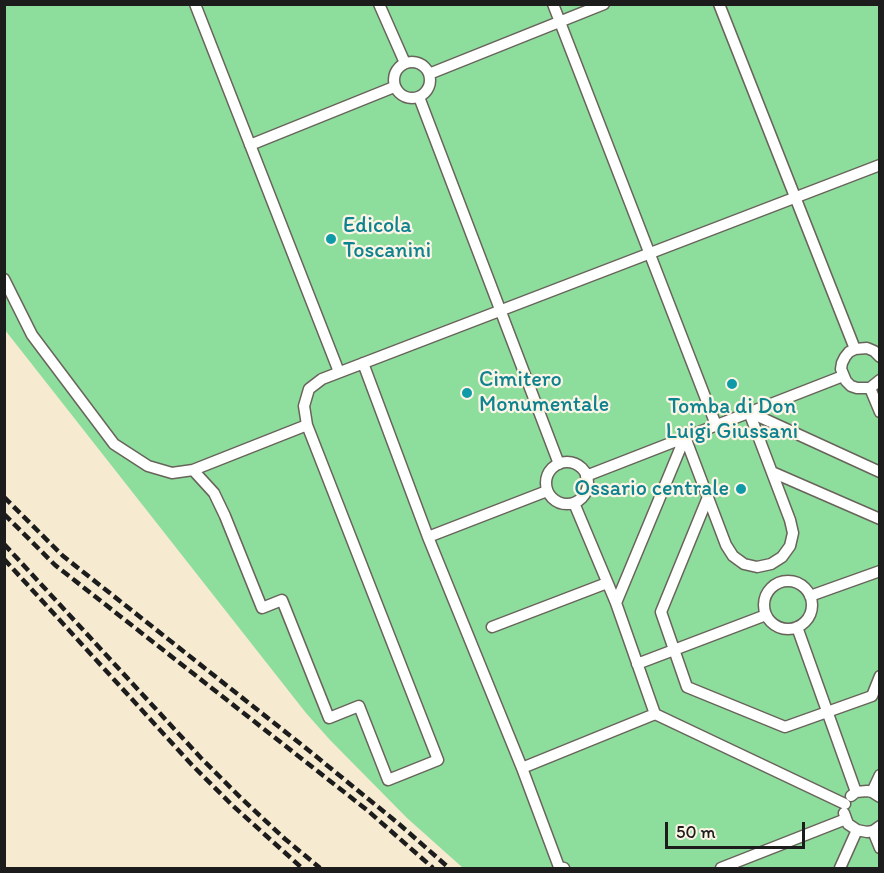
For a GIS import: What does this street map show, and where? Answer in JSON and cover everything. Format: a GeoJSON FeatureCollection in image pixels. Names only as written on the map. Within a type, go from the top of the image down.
{"type":"FeatureCollection","features":[{"type":"Feature","properties":{"kind":"lane"},"geometry":{"type":"LineString","coordinates":[[195,4],[339,372]]}},
{"type":"Feature","properties":{"kind":"lane"},"geometry":{"type":"LineString","coordinates":[[379,4],[405,63]]}},
{"type":"Feature","properties":{"kind":"lane"},"geometry":{"type":"LineString","coordinates":[[553,4],[716,425]]}},
{"type":"Feature","properties":{"kind":"lane"},"geometry":{"type":"LineString","coordinates":[[429,74],[604,4]]}},
{"type":"Feature","properties":{"kind":"lane"},"geometry":{"type":"LineString","coordinates":[[719,4],[855,349]]}},
{"type":"Feature","properties":{"kind":"lane"},"geometry":{"type":"LineString","coordinates":[[417,62],[429,74],[428,90],[418,98],[407,98],[397,92],[394,87],[396,70],[405,63],[417,62]]}},
{"type":"Feature","properties":{"kind":"lane"},"geometry":{"type":"LineString","coordinates":[[250,145],[394,87]]}},
{"type":"Feature","properties":{"kind":"lane"},"geometry":{"type":"LineString","coordinates":[[418,98],[559,464]]}},
{"type":"Feature","properties":{"kind":"lane"},"geometry":{"type":"LineString","coordinates":[[193,470],[214,494],[225,516],[262,608],[282,600],[329,718],[359,706],[388,780],[438,760],[307,425],[304,406],[309,389],[322,379],[339,372],[879,165]]}},
{"type":"Feature","properties":{"kind":"lane"},"geometry":{"type":"LineString","coordinates":[[4,279],[32,335],[114,444],[148,466],[172,473],[193,470],[307,425]]}},
{"type":"Feature","properties":{"kind":"lane"},"geometry":{"type":"LineString","coordinates":[[879,357],[867,348],[855,349],[849,352],[841,369],[843,376],[851,386],[857,388],[870,388],[879,380]]}},
{"type":"Feature","properties":{"kind":"lane"},"geometry":{"type":"LineString","coordinates":[[363,363],[428,537],[522,768],[559,867],[564,868]]}},
{"type":"Feature","properties":{"kind":"lane"},"geometry":{"type":"LineString","coordinates":[[586,476],[843,376]]}},
{"type":"Feature","properties":{"kind":"lane"},"geometry":{"type":"LineString","coordinates":[[870,388],[879,412]]}},
{"type":"Feature","properties":{"kind":"lane"},"geometry":{"type":"LineString","coordinates":[[685,437],[726,545],[733,556],[744,564],[757,567],[771,564],[786,552],[793,533],[749,412]]}},
{"type":"Feature","properties":{"kind":"lane"},"geometry":{"type":"LineString","coordinates":[[749,412],[879,472]]}},
{"type":"Feature","properties":{"kind":"lane"},"geometry":{"type":"LineString","coordinates":[[616,603],[685,437]]}},
{"type":"Feature","properties":{"kind":"lane"},"geometry":{"type":"LineString","coordinates":[[572,463],[583,470],[586,476],[588,482],[584,495],[574,503],[561,504],[550,497],[547,491],[549,472],[559,464],[572,463]]}},
{"type":"Feature","properties":{"kind":"lane"},"geometry":{"type":"LineString","coordinates":[[772,472],[879,519]]}},
{"type":"Feature","properties":{"kind":"lane"},"geometry":{"type":"LineString","coordinates":[[428,537],[547,491]]}},
{"type":"Feature","properties":{"kind":"lane"},"geometry":{"type":"LineString","coordinates":[[708,497],[661,612],[687,687],[785,728],[872,696],[879,676]]}},
{"type":"Feature","properties":{"kind":"lane"},"geometry":{"type":"LineString","coordinates":[[574,503],[616,603],[655,714],[845,804]]}},
{"type":"Feature","properties":{"kind":"lane"},"geometry":{"type":"LineString","coordinates":[[771,564],[778,583]]}},
{"type":"Feature","properties":{"kind":"lane"},"geometry":{"type":"LineString","coordinates":[[810,596],[879,571]]}},
{"type":"Feature","properties":{"kind":"lane"},"geometry":{"type":"LineString","coordinates":[[793,582],[806,590],[810,596],[811,611],[808,618],[797,627],[790,629],[775,626],[765,615],[764,600],[767,593],[778,583],[793,582]]}},
{"type":"Feature","properties":{"kind":"lane"},"geometry":{"type":"LineString","coordinates":[[492,627],[607,583]]}},
{"type":"Feature","properties":{"kind":"lane"},"geometry":{"type":"LineString","coordinates":[[638,664],[765,615]]}},
{"type":"Feature","properties":{"kind":"lane"},"geometry":{"type":"LineString","coordinates":[[797,627],[856,792]]}},
{"type":"Feature","properties":{"kind":"lane"},"geometry":{"type":"LineString","coordinates":[[522,768],[655,714]]}},
{"type":"Feature","properties":{"kind":"lane"},"geometry":{"type":"LineString","coordinates":[[879,775],[876,794],[867,791],[856,792],[845,804],[844,814],[852,828],[857,831],[876,828],[879,848]]}},
{"type":"Feature","properties":{"kind":"lane"},"geometry":{"type":"LineString","coordinates":[[721,868],[846,819]]}},
{"type":"Feature","properties":{"kind":"lane"},"geometry":{"type":"LineString","coordinates":[[840,868],[857,831]]}},
{"type":"Feature","properties":{"kind":"green space","name":"Cimitero Monumentale"},"geometry":{"type":"Polygon","coordinates":[[[5,5],[879,5],[879,868],[463,868],[407,818],[306,713],[5,330],[5,5]]]}},
{"type":"Feature","properties":{"kind":"railway"},"geometry":{"type":"LineString","coordinates":[[4,497],[63,556],[307,749],[449,868]]}},
{"type":"Feature","properties":{"kind":"railway"},"geometry":{"type":"LineString","coordinates":[[4,514],[55,565],[367,810],[433,868]]}},
{"type":"Feature","properties":{"kind":"railway"},"geometry":{"type":"LineString","coordinates":[[4,544],[201,758],[285,839],[320,868]]}},
{"type":"Feature","properties":{"kind":"railway"},"geometry":{"type":"LineString","coordinates":[[4,559],[192,765],[232,805],[302,868]]}},
{"type":"Feature","properties":{"kind":"place","name":"Edicola Toscanini"},"geometry":{"type":"Point","coordinates":[331,239]}},
{"type":"Feature","properties":{"kind":"place","name":"Tomba di Don Luigi Giussani"},"geometry":{"type":"Point","coordinates":[732,384]}},
{"type":"Feature","properties":{"kind":"place","name":"Cimitero Monumentale"},"geometry":{"type":"Point","coordinates":[467,393]}},
{"type":"Feature","properties":{"kind":"place","name":"Ossario centrale"},"geometry":{"type":"Point","coordinates":[741,489]}}]}
